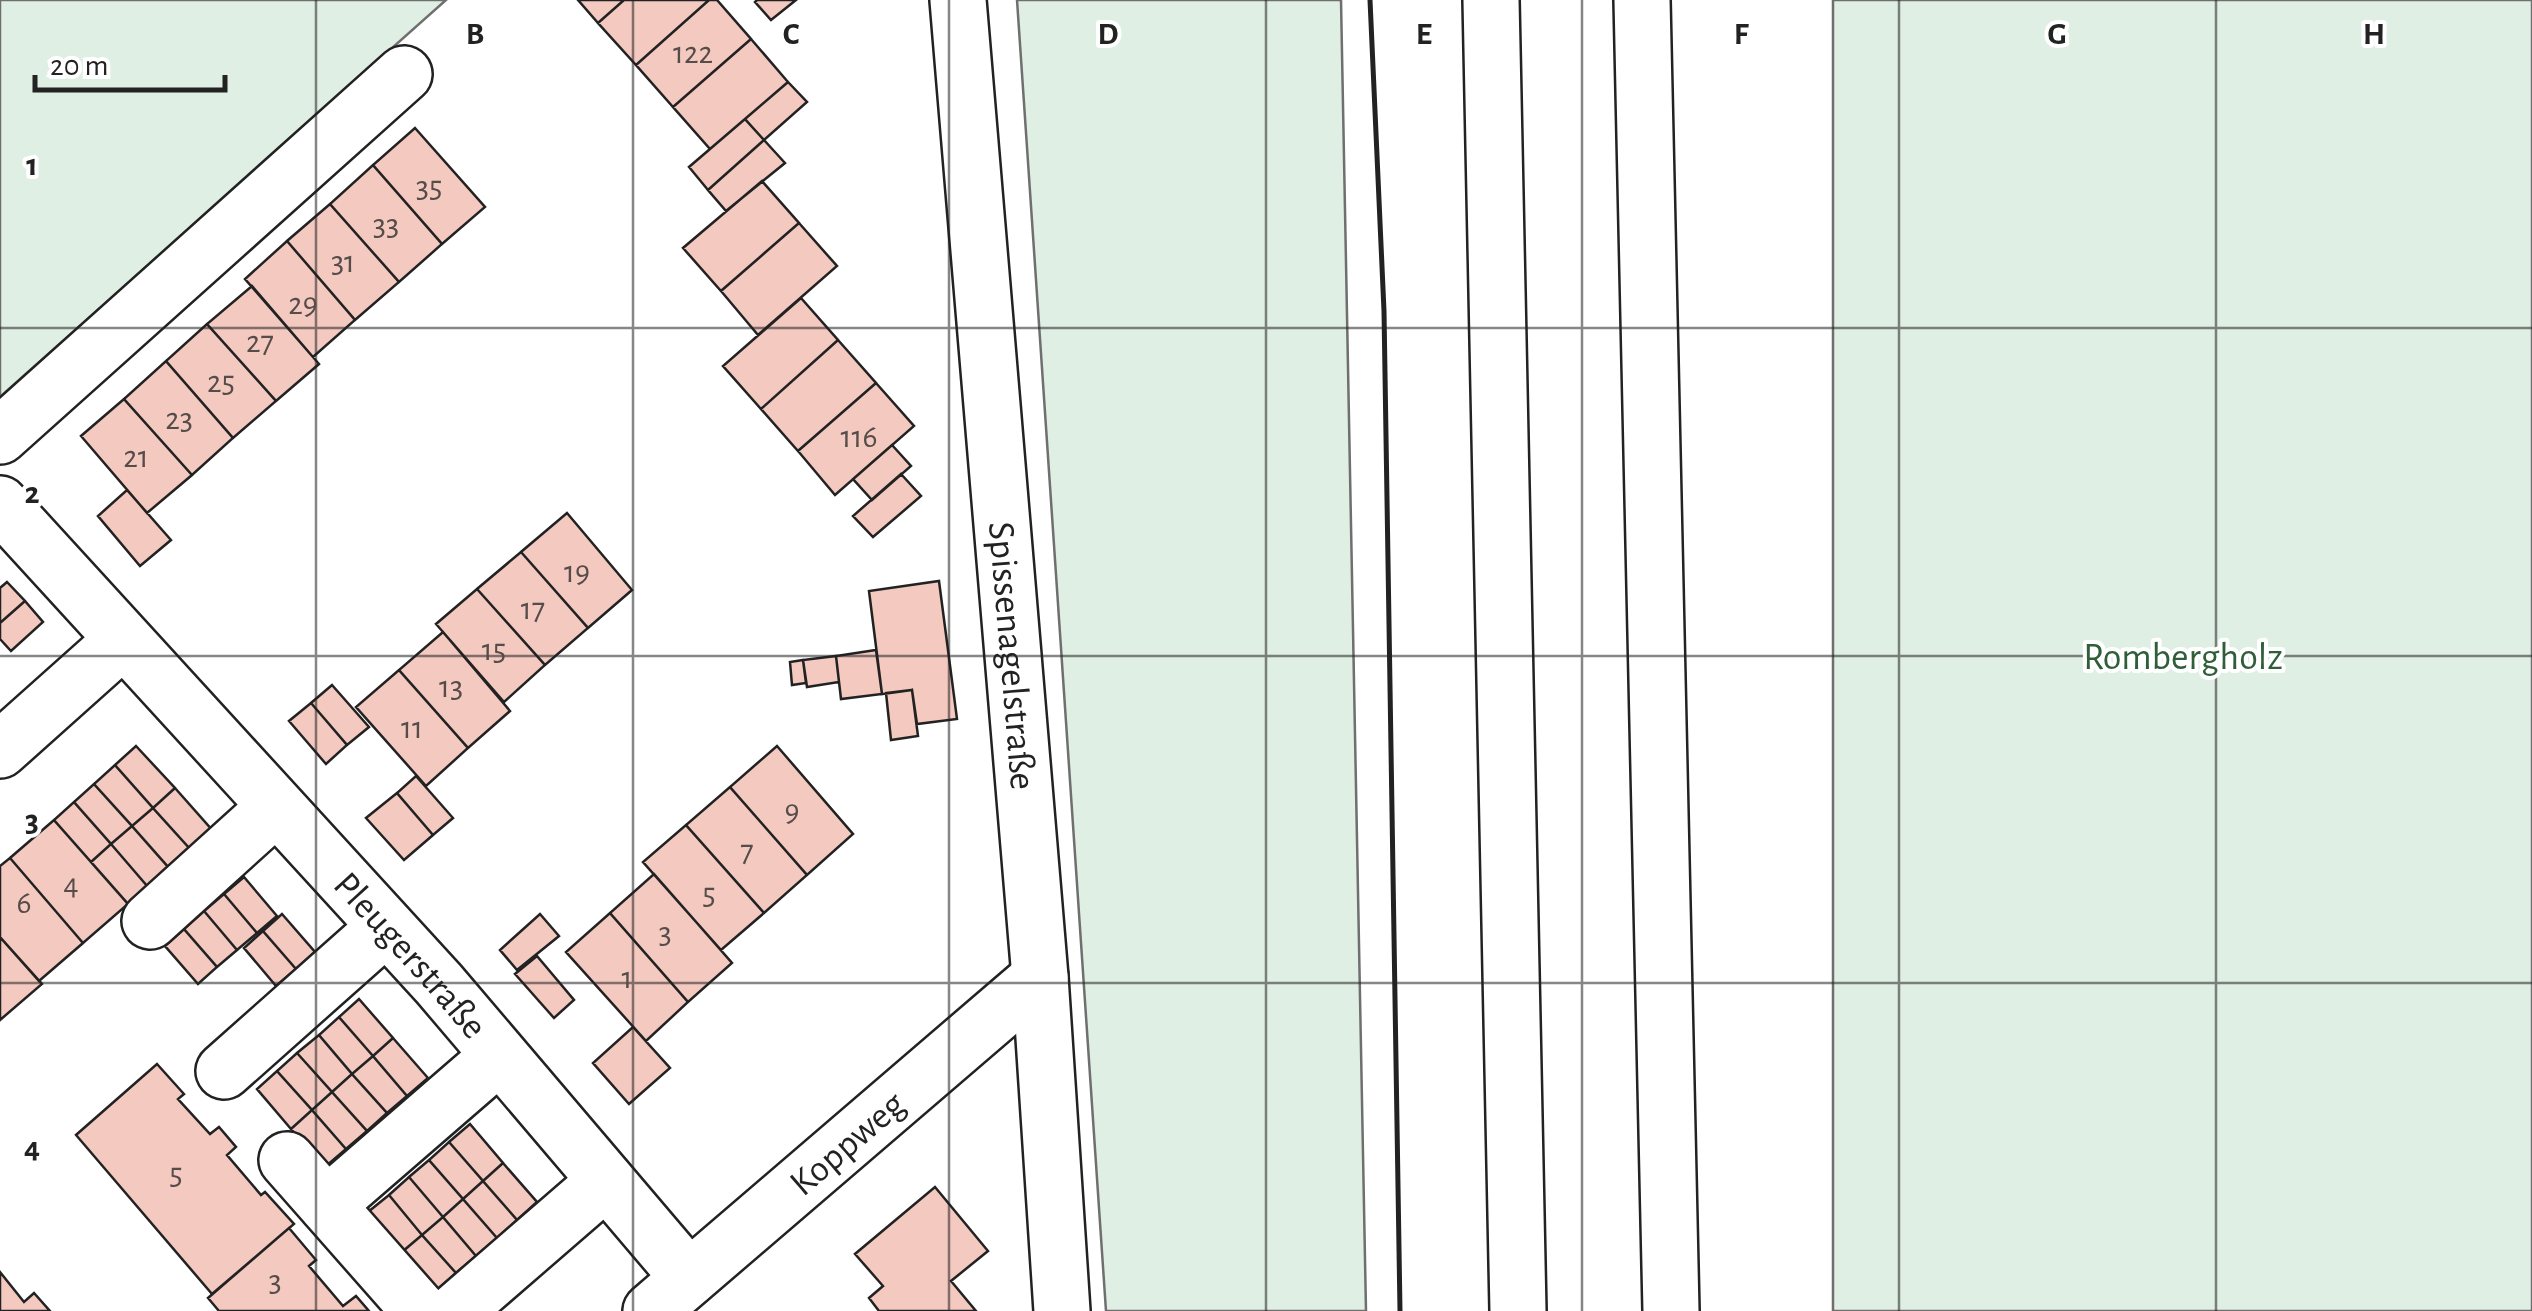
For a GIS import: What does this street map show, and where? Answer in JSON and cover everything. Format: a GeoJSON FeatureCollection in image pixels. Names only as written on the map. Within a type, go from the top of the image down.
{"type":"FeatureCollection","features":[{"type":"Feature","properties":{"kind":"main road","name":"Spissenagelstraße"},"geometry":{"type":"LineString","coordinates":[[958,0],[1040,976],[1062,1311]]}},
{"type":"Feature","properties":{"kind":"main road"},"geometry":{"type":"LineString","coordinates":[[1491,0],[1518,1311]]}},
{"type":"Feature","properties":{"kind":"main road"},"geometry":{"type":"LineString","coordinates":[[1642,0],[1671,1311]]}},
{"type":"Feature","properties":{"kind":"main road"},"geometry":{"type":"LineString","coordinates":[[0,436],[404,74]]}},
{"type":"Feature","properties":{"kind":"main road","name":"Pleugerstraße"},"geometry":{"type":"LineString","coordinates":[[0,504],[386,927],[606,1182],[670,1295]]}},
{"type":"Feature","properties":{"kind":"main road"},"geometry":{"type":"LineString","coordinates":[[10,727],[123,640]]}},
{"type":"Feature","properties":{"kind":"main road"},"geometry":{"type":"LineString","coordinates":[[150,921],[276,806]]}},
{"type":"Feature","properties":{"kind":"main road"},"geometry":{"type":"LineString","coordinates":[[224,1072],[386,927]]}},
{"type":"Feature","properties":{"kind":"main road","name":"Koppweg"},"geometry":{"type":"LineString","coordinates":[[670,1295],[1040,976]]}},
{"type":"Feature","properties":{"kind":"main road"},"geometry":{"type":"LineString","coordinates":[[327,1205],[499,1056]]}},
{"type":"Feature","properties":{"kind":"main road"},"geometry":{"type":"LineString","coordinates":[[287,1160],[420,1311]]}},
{"type":"Feature","properties":{"kind":"main road"},"geometry":{"type":"LineString","coordinates":[[456,1311],[606,1182]]}},
{"type":"Feature","properties":{"kind":"green space"},"geometry":{"type":"Polygon","coordinates":[[[0,0],[446,0],[0,397],[0,0]]]}},
{"type":"Feature","properties":{"kind":"green space"},"geometry":{"type":"Polygon","coordinates":[[[1017,0],[1341,0],[1366,1311],[1106,1311],[1017,0]]]}},
{"type":"Feature","properties":{"kind":"green space","name":"Rombergholz"},"geometry":{"type":"Polygon","coordinates":[[[1833,0],[2532,0],[2532,1311],[1833,1311],[1833,0]]]}},
{"type":"Feature","properties":{"kind":"building"},"geometry":{"type":"Polygon","coordinates":[[[578,0],[624,0],[598,23],[578,0]]]}},
{"type":"Feature","properties":{"kind":"building"},"geometry":{"type":"Polygon","coordinates":[[[624,0],[709,0],[636,65],[598,23],[624,0]]]}},
{"type":"Feature","properties":{"kind":"building"},"geometry":{"type":"Polygon","coordinates":[[[709,0],[717,0],[751,39],[673,107],[636,65],[709,0]]]}},
{"type":"Feature","properties":{"kind":"building"},"geometry":{"type":"Polygon","coordinates":[[[757,0],[796,0],[771,20],[757,0]]]}},
{"type":"Feature","properties":{"kind":"building"},"geometry":{"type":"Polygon","coordinates":[[[751,39],[788,82],[710,149],[673,107],[751,39]]]}},
{"type":"Feature","properties":{"kind":"building"},"geometry":{"type":"Polygon","coordinates":[[[788,82],[807,102],[764,140],[745,119],[788,82]]]}},
{"type":"Feature","properties":{"kind":"building"},"geometry":{"type":"Polygon","coordinates":[[[745,119],[764,140],[708,190],[689,167],[745,119]]]}},
{"type":"Feature","properties":{"kind":"building"},"geometry":{"type":"Polygon","coordinates":[[[415,128],[485,207],[442,244],[373,165],[415,128]]]}},
{"type":"Feature","properties":{"kind":"building"},"geometry":{"type":"Polygon","coordinates":[[[764,140],[785,163],[726,211],[708,190],[764,140]]]}},
{"type":"Feature","properties":{"kind":"building"},"geometry":{"type":"Polygon","coordinates":[[[373,165],[442,244],[399,282],[330,204],[373,165]]]}},
{"type":"Feature","properties":{"kind":"building"},"geometry":{"type":"Polygon","coordinates":[[[762,181],[799,223],[721,291],[683,248],[762,181]]]}},
{"type":"Feature","properties":{"kind":"building"},"geometry":{"type":"Polygon","coordinates":[[[330,204],[399,282],[355,320],[287,241],[330,204]]]}},
{"type":"Feature","properties":{"kind":"building"},"geometry":{"type":"Polygon","coordinates":[[[799,223],[837,266],[758,335],[721,291],[799,223]]]}},
{"type":"Feature","properties":{"kind":"building"},"geometry":{"type":"Polygon","coordinates":[[[287,241],[355,320],[313,357],[245,279],[287,241]]]}},
{"type":"Feature","properties":{"kind":"building"},"geometry":{"type":"Polygon","coordinates":[[[252,286],[319,364],[276,401],[207,324],[252,286]]]}},
{"type":"Feature","properties":{"kind":"building"},"geometry":{"type":"Polygon","coordinates":[[[801,298],[838,340],[761,409],[723,366],[801,298]]]}},
{"type":"Feature","properties":{"kind":"building"},"geometry":{"type":"Polygon","coordinates":[[[207,324],[276,401],[233,438],[166,361],[207,324]]]}},
{"type":"Feature","properties":{"kind":"building"},"geometry":{"type":"Polygon","coordinates":[[[838,340],[876,383],[798,451],[761,409],[838,340]]]}},
{"type":"Feature","properties":{"kind":"building"},"geometry":{"type":"Polygon","coordinates":[[[166,361],[233,438],[192,475],[124,399],[166,361]]]}},
{"type":"Feature","properties":{"kind":"building"},"geometry":{"type":"Polygon","coordinates":[[[876,383],[914,426],[835,495],[798,451],[876,383]]]}},
{"type":"Feature","properties":{"kind":"building"},"geometry":{"type":"Polygon","coordinates":[[[124,399],[192,475],[147,513],[81,436],[124,399]]]}},
{"type":"Feature","properties":{"kind":"building"},"geometry":{"type":"Polygon","coordinates":[[[892,445],[911,466],[872,500],[853,479],[892,445]]]}},
{"type":"Feature","properties":{"kind":"building"},"geometry":{"type":"Polygon","coordinates":[[[901,474],[921,496],[873,537],[853,516],[901,474]]]}},
{"type":"Feature","properties":{"kind":"building"},"geometry":{"type":"Polygon","coordinates":[[[127,490],[171,540],[140,566],[98,516],[127,490]]]}},
{"type":"Feature","properties":{"kind":"building"},"geometry":{"type":"Polygon","coordinates":[[[567,513],[632,590],[588,628],[521,552],[567,513]]]}},
{"type":"Feature","properties":{"kind":"building"},"geometry":{"type":"Polygon","coordinates":[[[521,552],[588,628],[545,665],[477,589],[521,552]]]}},
{"type":"Feature","properties":{"kind":"building"},"geometry":{"type":"Polygon","coordinates":[[[939,581],[957,719],[917,724],[912,690],[882,694],[869,591],[939,581]]]}},
{"type":"Feature","properties":{"kind":"building"},"geometry":{"type":"Polygon","coordinates":[[[7,582],[25,601],[0,623],[0,588],[7,582]]]}},
{"type":"Feature","properties":{"kind":"building"},"geometry":{"type":"Polygon","coordinates":[[[477,589],[545,665],[504,702],[436,624],[477,589]]]}},
{"type":"Feature","properties":{"kind":"building"},"geometry":{"type":"Polygon","coordinates":[[[25,601],[43,622],[11,651],[0,639],[0,623],[25,601]]]}},
{"type":"Feature","properties":{"kind":"building"},"geometry":{"type":"Polygon","coordinates":[[[443,632],[510,711],[468,748],[399,670],[443,632]]]}},
{"type":"Feature","properties":{"kind":"building"},"geometry":{"type":"Polygon","coordinates":[[[876,650],[882,694],[841,699],[836,656],[876,650]]]}},
{"type":"Feature","properties":{"kind":"building"},"geometry":{"type":"Polygon","coordinates":[[[836,656],[839,682],[807,687],[803,660],[836,656]]]}},
{"type":"Feature","properties":{"kind":"building"},"geometry":{"type":"Polygon","coordinates":[[[803,660],[806,683],[792,685],[790,662],[803,660]]]}},
{"type":"Feature","properties":{"kind":"building"},"geometry":{"type":"Polygon","coordinates":[[[399,670],[468,748],[426,786],[356,707],[399,670]]]}},
{"type":"Feature","properties":{"kind":"building"},"geometry":{"type":"Polygon","coordinates":[[[332,685],[369,727],[347,745],[311,703],[332,685]]]}},
{"type":"Feature","properties":{"kind":"building"},"geometry":{"type":"Polygon","coordinates":[[[912,690],[918,736],[891,740],[886,693],[912,690]]]}},
{"type":"Feature","properties":{"kind":"building"},"geometry":{"type":"Polygon","coordinates":[[[311,703],[347,745],[326,764],[289,721],[311,703]]]}},
{"type":"Feature","properties":{"kind":"building"},"geometry":{"type":"Polygon","coordinates":[[[136,746],[175,788],[153,808],[115,765],[136,746]]]}},
{"type":"Feature","properties":{"kind":"building"},"geometry":{"type":"Polygon","coordinates":[[[777,746],[853,834],[807,875],[730,787],[777,746]]]}},
{"type":"Feature","properties":{"kind":"building"},"geometry":{"type":"Polygon","coordinates":[[[115,765],[153,808],[132,826],[94,784],[115,765]]]}},
{"type":"Feature","properties":{"kind":"building"},"geometry":{"type":"Polygon","coordinates":[[[416,776],[453,818],[433,835],[397,793],[416,776]]]}},
{"type":"Feature","properties":{"kind":"building"},"geometry":{"type":"Polygon","coordinates":[[[94,784],[132,826],[111,844],[74,802],[94,784]]]}},
{"type":"Feature","properties":{"kind":"building"},"geometry":{"type":"Polygon","coordinates":[[[730,787],[807,875],[764,913],[686,825],[730,787]]]}},
{"type":"Feature","properties":{"kind":"building"},"geometry":{"type":"Polygon","coordinates":[[[175,788],[213,831],[191,850],[153,808],[175,788]]]}},
{"type":"Feature","properties":{"kind":"building"},"geometry":{"type":"Polygon","coordinates":[[[397,793],[433,835],[404,860],[366,818],[397,793]]]}},
{"type":"Feature","properties":{"kind":"building"},"geometry":{"type":"Polygon","coordinates":[[[74,802],[111,844],[91,862],[54,820],[74,802]]]}},
{"type":"Feature","properties":{"kind":"building"},"geometry":{"type":"Polygon","coordinates":[[[153,808],[191,850],[169,868],[132,826],[153,808]]]}},
{"type":"Feature","properties":{"kind":"building"},"geometry":{"type":"Polygon","coordinates":[[[54,820],[128,904],[83,943],[10,858],[54,820]]]}},
{"type":"Feature","properties":{"kind":"building"},"geometry":{"type":"Polygon","coordinates":[[[686,825],[764,913],[721,950],[643,862],[686,825]]]}},
{"type":"Feature","properties":{"kind":"building"},"geometry":{"type":"Polygon","coordinates":[[[132,826],[169,868],[148,887],[111,844],[132,826]]]}},
{"type":"Feature","properties":{"kind":"building"},"geometry":{"type":"Polygon","coordinates":[[[111,844],[148,887],[128,904],[91,862],[111,844]]]}},
{"type":"Feature","properties":{"kind":"building"},"geometry":{"type":"Polygon","coordinates":[[[10,858],[83,943],[39,981],[0,937],[0,866],[10,858]]]}},
{"type":"Feature","properties":{"kind":"building"},"geometry":{"type":"Polygon","coordinates":[[[654,874],[732,963],[688,1002],[610,913],[654,874]]]}},
{"type":"Feature","properties":{"kind":"building"},"geometry":{"type":"Polygon","coordinates":[[[244,877],[277,916],[257,933],[224,894],[244,877]]]}},
{"type":"Feature","properties":{"kind":"building"},"geometry":{"type":"Polygon","coordinates":[[[224,894],[257,933],[237,950],[204,911],[224,894]]]}},
{"type":"Feature","properties":{"kind":"building"},"geometry":{"type":"Polygon","coordinates":[[[204,911],[237,950],[217,967],[184,929],[204,911]]]}},
{"type":"Feature","properties":{"kind":"building"},"geometry":{"type":"Polygon","coordinates":[[[610,913],[688,1002],[646,1041],[566,952],[610,913]]]}},
{"type":"Feature","properties":{"kind":"building"},"geometry":{"type":"Polygon","coordinates":[[[282,914],[315,952],[296,969],[263,931],[282,914]]]}},
{"type":"Feature","properties":{"kind":"building"},"geometry":{"type":"Polygon","coordinates":[[[540,914],[559,936],[517,970],[500,950],[540,914]]]}},
{"type":"Feature","properties":{"kind":"building"},"geometry":{"type":"Polygon","coordinates":[[[184,929],[217,967],[198,984],[165,946],[184,929]]]}},
{"type":"Feature","properties":{"kind":"building"},"geometry":{"type":"Polygon","coordinates":[[[263,931],[296,969],[276,986],[244,948],[263,931]]]}},
{"type":"Feature","properties":{"kind":"building"},"geometry":{"type":"Polygon","coordinates":[[[0,937],[42,984],[0,1020],[0,937]]]}},
{"type":"Feature","properties":{"kind":"building"},"geometry":{"type":"Polygon","coordinates":[[[537,956],[574,1000],[554,1018],[515,974],[537,956]]]}},
{"type":"Feature","properties":{"kind":"building"},"geometry":{"type":"Polygon","coordinates":[[[359,999],[393,1038],[373,1056],[339,1017],[359,999]]]}},
{"type":"Feature","properties":{"kind":"building"},"geometry":{"type":"Polygon","coordinates":[[[339,1017],[373,1056],[352,1074],[319,1035],[339,1017]]]}},
{"type":"Feature","properties":{"kind":"building"},"geometry":{"type":"Polygon","coordinates":[[[633,1027],[670,1068],[629,1104],[593,1063],[633,1027]]]}},
{"type":"Feature","properties":{"kind":"building"},"geometry":{"type":"Polygon","coordinates":[[[319,1035],[352,1074],[332,1092],[297,1053],[319,1035]]]}},
{"type":"Feature","properties":{"kind":"building"},"geometry":{"type":"Polygon","coordinates":[[[393,1038],[428,1078],[407,1096],[373,1056],[393,1038]]]}},
{"type":"Feature","properties":{"kind":"building"},"geometry":{"type":"Polygon","coordinates":[[[297,1053],[332,1092],[312,1110],[277,1071],[297,1053]]]}},
{"type":"Feature","properties":{"kind":"building"},"geometry":{"type":"Polygon","coordinates":[[[373,1056],[407,1096],[387,1113],[352,1074],[373,1056]]]}},
{"type":"Feature","properties":{"kind":"building"},"geometry":{"type":"Polygon","coordinates":[[[157,1064],[184,1094],[178,1099],[210,1134],[219,1127],[236,1147],[227,1155],[261,1195],[265,1192],[294,1224],[212,1294],[76,1135],[157,1064]]]}},
{"type":"Feature","properties":{"kind":"building"},"geometry":{"type":"Polygon","coordinates":[[[277,1071],[312,1110],[291,1129],[257,1089],[277,1071]]]}},
{"type":"Feature","properties":{"kind":"building"},"geometry":{"type":"Polygon","coordinates":[[[352,1074],[387,1113],[367,1131],[332,1092],[352,1074]]]}},
{"type":"Feature","properties":{"kind":"building"},"geometry":{"type":"Polygon","coordinates":[[[332,1092],[367,1131],[346,1149],[312,1110],[332,1092]]]}},
{"type":"Feature","properties":{"kind":"building"},"geometry":{"type":"Polygon","coordinates":[[[312,1110],[346,1149],[325,1167],[291,1129],[312,1110]]]}},
{"type":"Feature","properties":{"kind":"building"},"geometry":{"type":"Polygon","coordinates":[[[470,1124],[503,1163],[483,1181],[449,1142],[470,1124]]]}},
{"type":"Feature","properties":{"kind":"building"},"geometry":{"type":"Polygon","coordinates":[[[449,1142],[483,1181],[463,1199],[429,1160],[449,1142]]]}},
{"type":"Feature","properties":{"kind":"building"},"geometry":{"type":"Polygon","coordinates":[[[429,1160],[463,1199],[443,1217],[409,1177],[429,1160]]]}},
{"type":"Feature","properties":{"kind":"building"},"geometry":{"type":"Polygon","coordinates":[[[503,1163],[537,1202],[517,1220],[483,1181],[503,1163]]]}},
{"type":"Feature","properties":{"kind":"building"},"geometry":{"type":"Polygon","coordinates":[[[409,1177],[443,1217],[422,1235],[389,1195],[409,1177]]]}},
{"type":"Feature","properties":{"kind":"building"},"geometry":{"type":"Polygon","coordinates":[[[483,1181],[517,1220],[497,1238],[463,1199],[483,1181]]]}},
{"type":"Feature","properties":{"kind":"building"},"geometry":{"type":"Polygon","coordinates":[[[935,1187],[988,1251],[951,1281],[976,1311],[879,1311],[869,1298],[883,1286],[855,1254],[935,1187]]]}},
{"type":"Feature","properties":{"kind":"building"},"geometry":{"type":"Polygon","coordinates":[[[389,1195],[422,1235],[402,1252],[368,1212],[389,1195]]]}},
{"type":"Feature","properties":{"kind":"building"},"geometry":{"type":"Polygon","coordinates":[[[463,1199],[497,1238],[476,1256],[443,1217],[463,1199]]]}},
{"type":"Feature","properties":{"kind":"building"},"geometry":{"type":"Polygon","coordinates":[[[443,1217],[476,1256],[456,1273],[422,1235],[443,1217]]]}},
{"type":"Feature","properties":{"kind":"building"},"geometry":{"type":"Polygon","coordinates":[[[289,1228],[316,1260],[309,1266],[343,1306],[356,1296],[369,1311],[219,1311],[208,1298],[289,1228]]]}},
{"type":"Feature","properties":{"kind":"building"},"geometry":{"type":"Polygon","coordinates":[[[422,1235],[456,1273],[436,1291],[402,1252],[422,1235]]]}},
{"type":"Feature","properties":{"kind":"building"},"geometry":{"type":"Polygon","coordinates":[[[0,1272],[24,1302],[34,1293],[50,1311],[0,1311],[0,1272]]]}},
{"type":"Feature","properties":{"kind":"wall"},"geometry":{"type":"LineString","coordinates":[[1370,0],[1384,311],[1400,1311]]}}]}
